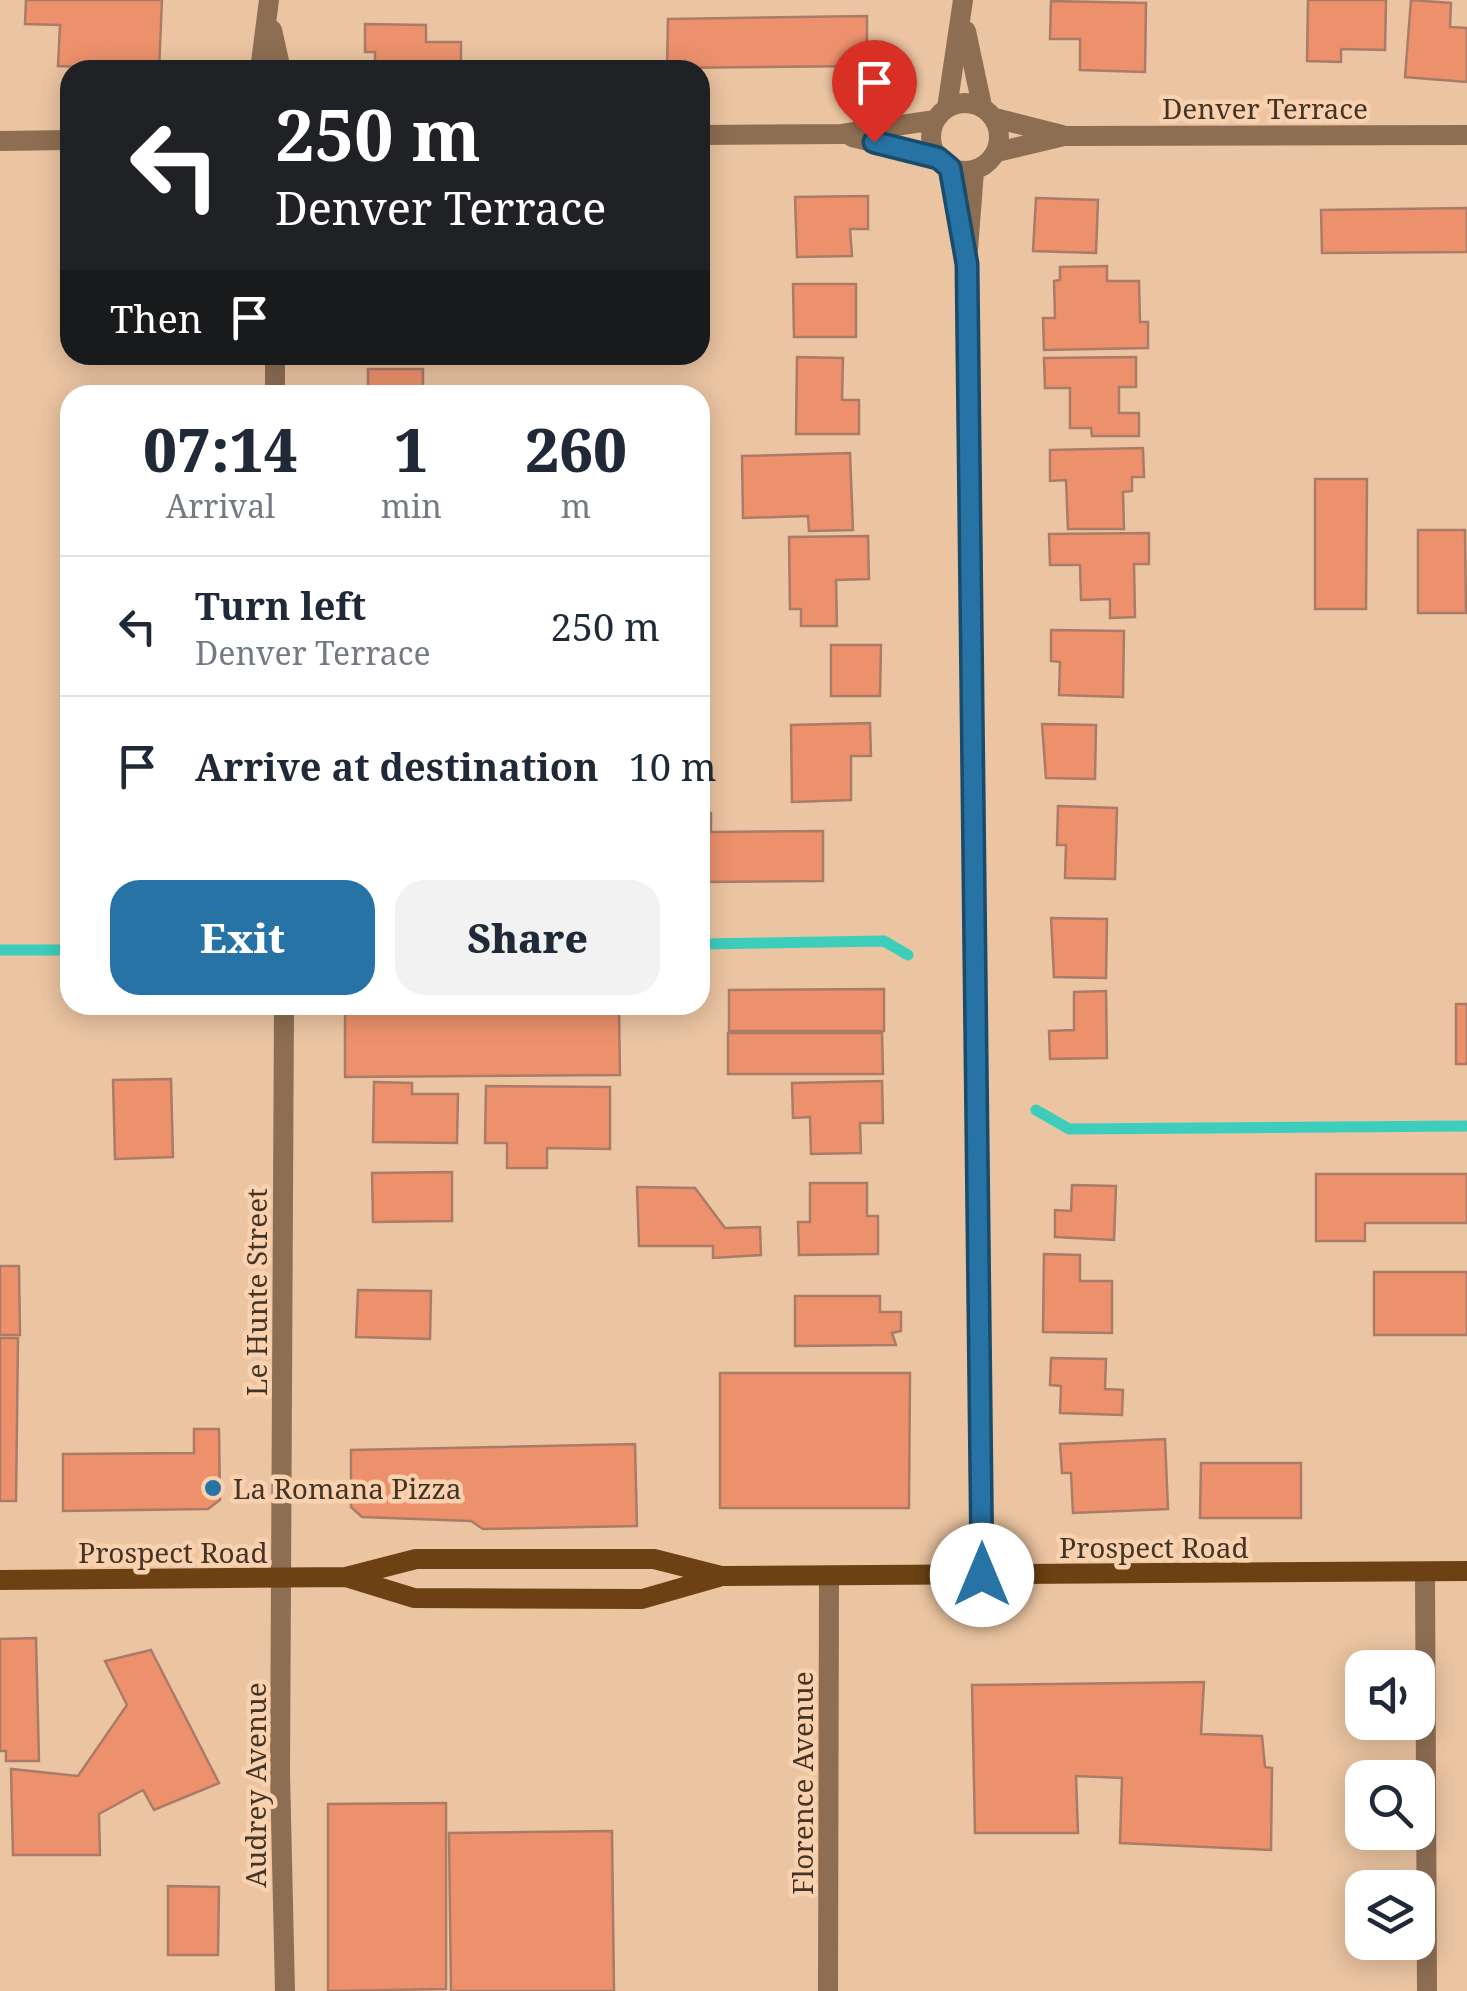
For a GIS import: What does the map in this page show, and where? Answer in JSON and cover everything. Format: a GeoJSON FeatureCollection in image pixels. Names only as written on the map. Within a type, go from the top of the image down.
{"type":"FeatureCollection","features":[{"type":"Feature","properties":{"kind":"main road","name":"Prospect Road"},"geometry":{"type":"LineString","coordinates":[[0,1580],[346,1577],[416,1559],[654,1559],[720,1576],[1467,1572]]}},
{"type":"Feature","properties":{"kind":"main road","name":"Prospect Road"},"geometry":{"type":"LineString","coordinates":[[346,1577],[414,1598],[642,1599],[720,1576]]}},
{"type":"Feature","properties":{"kind":"street"},"geometry":{"type":"LineString","coordinates":[[261,60],[269,9]]}},
{"type":"Feature","properties":{"kind":"street"},"geometry":{"type":"LineString","coordinates":[[269,9],[280,60]]}},
{"type":"Feature","properties":{"kind":"street"},"geometry":{"type":"LineString","coordinates":[[963,10],[988,112],[1000,135],[997,152],[974,171],[967,264],[982,1575]]}},
{"type":"Feature","properties":{"kind":"street"},"geometry":{"type":"LineString","coordinates":[[963,10],[941,114],[931,133],[944,163],[967,264]]}},
{"type":"Feature","properties":{"kind":"street"},"geometry":{"type":"LineString","coordinates":[[710,135],[842,134],[941,114],[964,102],[988,112]]}},
{"type":"Feature","properties":{"kind":"street","name":"Denver Terrace"},"geometry":{"type":"LineString","coordinates":[[988,112],[1064,136]]}},
{"type":"Feature","properties":{"kind":"street"},"geometry":{"type":"LineString","coordinates":[[842,134],[974,171]]}},
{"type":"Feature","properties":{"kind":"street","name":"Denver Terrace"},"geometry":{"type":"LineString","coordinates":[[997,152],[1064,136],[1467,134]]}},
{"type":"Feature","properties":{"kind":"street"},"geometry":{"type":"LineString","coordinates":[[0,141],[60,140]]}},
{"type":"Feature","properties":{"kind":"street","name":"Le Hunte Street"},"geometry":{"type":"LineString","coordinates":[[284,1015],[284,1579]]}},
{"type":"Feature","properties":{"kind":"street"},"geometry":{"type":"LineString","coordinates":[[1425,1572],[1427,1991]]}},
{"type":"Feature","properties":{"kind":"street","name":"Florence Avenue"},"geometry":{"type":"LineString","coordinates":[[828,1991],[829,1576]]}},
{"type":"Feature","properties":{"kind":"street","name":"Audrey Avenue"},"geometry":{"type":"LineString","coordinates":[[284,1579],[280,1773],[285,1991]]}},
{"type":"Feature","properties":{"kind":"building"},"geometry":{"type":"Polygon","coordinates":[[[26,0],[162,0],[159,60],[60,60],[58,66],[60,25],[25,24],[26,0]]]}},
{"type":"Feature","properties":{"kind":"building"},"geometry":{"type":"Polygon","coordinates":[[[1308,0],[1386,0],[1385,50],[1341,49],[1341,62],[1307,61],[1308,0]]]}},
{"type":"Feature","properties":{"kind":"building"},"geometry":{"type":"Polygon","coordinates":[[[1411,0],[1451,3],[1450,27],[1467,28],[1467,82],[1405,77],[1411,0]]]}},
{"type":"Feature","properties":{"kind":"building"},"geometry":{"type":"Polygon","coordinates":[[[1051,1],[1146,3],[1145,72],[1080,70],[1080,39],[1050,39],[1051,1]]]}},
{"type":"Feature","properties":{"kind":"building"},"geometry":{"type":"Polygon","coordinates":[[[867,16],[867,66],[710,68],[710,60],[667,60],[668,19],[867,16]]]}},
{"type":"Feature","properties":{"kind":"building"},"geometry":{"type":"Polygon","coordinates":[[[365,24],[426,25],[426,42],[461,42],[461,60],[375,60],[375,52],[365,52],[365,24]]]}},
{"type":"Feature","properties":{"kind":"building"},"geometry":{"type":"Polygon","coordinates":[[[868,196],[868,229],[850,229],[852,256],[797,257],[795,197],[868,196]]]}},
{"type":"Feature","properties":{"kind":"building"},"geometry":{"type":"Polygon","coordinates":[[[1036,198],[1098,200],[1096,253],[1033,251],[1036,198]]]}},
{"type":"Feature","properties":{"kind":"building"},"geometry":{"type":"Polygon","coordinates":[[[1467,208],[1467,252],[1322,253],[1321,210],[1467,208]]]}},
{"type":"Feature","properties":{"kind":"building"},"geometry":{"type":"Polygon","coordinates":[[[1107,266],[1107,281],[1139,281],[1140,322],[1148,322],[1148,348],[1044,350],[1043,318],[1055,318],[1054,281],[1060,280],[1060,267],[1107,266]]]}},
{"type":"Feature","properties":{"kind":"building"},"geometry":{"type":"Polygon","coordinates":[[[793,284],[856,284],[856,337],[794,337],[793,284]]]}},
{"type":"Feature","properties":{"kind":"building"},"geometry":{"type":"Polygon","coordinates":[[[797,357],[843,358],[842,400],[859,400],[859,434],[796,434],[797,357]]]}},
{"type":"Feature","properties":{"kind":"building"},"geometry":{"type":"Polygon","coordinates":[[[1136,357],[1136,387],[1119,387],[1119,413],[1139,413],[1139,436],[1092,436],[1091,428],[1070,428],[1070,388],[1045,388],[1044,358],[1136,357]]]}},
{"type":"Feature","properties":{"kind":"building"},"geometry":{"type":"Polygon","coordinates":[[[368,369],[423,369],[423,385],[368,385],[368,369]]]}},
{"type":"Feature","properties":{"kind":"building"},"geometry":{"type":"Polygon","coordinates":[[[1143,448],[1144,477],[1132,477],[1132,491],[1123,492],[1124,529],[1068,529],[1066,480],[1050,481],[1050,450],[1143,448]]]}},
{"type":"Feature","properties":{"kind":"building"},"geometry":{"type":"Polygon","coordinates":[[[850,453],[853,530],[809,531],[808,516],[743,518],[742,456],[850,453]]]}},
{"type":"Feature","properties":{"kind":"building"},"geometry":{"type":"Polygon","coordinates":[[[1315,479],[1367,479],[1366,609],[1315,609],[1315,479]]]}},
{"type":"Feature","properties":{"kind":"building"},"geometry":{"type":"Polygon","coordinates":[[[1418,530],[1465,530],[1466,613],[1418,613],[1418,530]]]}},
{"type":"Feature","properties":{"kind":"building"},"geometry":{"type":"Polygon","coordinates":[[[1149,533],[1149,564],[1134,564],[1135,617],[1110,618],[1110,599],[1081,600],[1080,565],[1050,565],[1049,534],[1149,533]]]}},
{"type":"Feature","properties":{"kind":"building"},"geometry":{"type":"Polygon","coordinates":[[[868,536],[869,579],[836,580],[837,626],[801,626],[801,609],[790,609],[789,537],[868,536]]]}},
{"type":"Feature","properties":{"kind":"building"},"geometry":{"type":"Polygon","coordinates":[[[1051,630],[1124,631],[1123,697],[1059,695],[1060,662],[1051,661],[1051,630]]]}},
{"type":"Feature","properties":{"kind":"building"},"geometry":{"type":"Polygon","coordinates":[[[831,645],[881,645],[880,696],[831,696],[831,645]]]}},
{"type":"Feature","properties":{"kind":"building"},"geometry":{"type":"Polygon","coordinates":[[[870,723],[871,756],[851,756],[851,800],[792,802],[791,725],[870,723]]]}},
{"type":"Feature","properties":{"kind":"building"},"geometry":{"type":"Polygon","coordinates":[[[1042,724],[1096,725],[1095,779],[1046,778],[1042,724]]]}},
{"type":"Feature","properties":{"kind":"building"},"geometry":{"type":"Polygon","coordinates":[[[1058,806],[1117,808],[1115,879],[1065,878],[1066,845],[1057,845],[1058,806]]]}},
{"type":"Feature","properties":{"kind":"building"},"geometry":{"type":"Polygon","coordinates":[[[710,813],[711,832],[823,831],[823,881],[710,882],[710,813]]]}},
{"type":"Feature","properties":{"kind":"building"},"geometry":{"type":"Polygon","coordinates":[[[1051,918],[1107,919],[1106,978],[1054,977],[1051,918]]]}},
{"type":"Feature","properties":{"kind":"building"},"geometry":{"type":"Polygon","coordinates":[[[884,989],[884,1031],[729,1031],[729,990],[884,989]]]}},
{"type":"Feature","properties":{"kind":"building"},"geometry":{"type":"Polygon","coordinates":[[[1106,991],[1107,1058],[1050,1059],[1049,1031],[1074,1030],[1074,992],[1106,991]]]}},
{"type":"Feature","properties":{"kind":"building"},"geometry":{"type":"Polygon","coordinates":[[[1456,1004],[1467,1004],[1467,1064],[1456,1064],[1456,1004]]]}},
{"type":"Feature","properties":{"kind":"building"},"geometry":{"type":"Polygon","coordinates":[[[345,1015],[619,1015],[620,1075],[345,1077],[345,1015]]]}},
{"type":"Feature","properties":{"kind":"building"},"geometry":{"type":"Polygon","coordinates":[[[728,1033],[882,1033],[883,1074],[728,1074],[728,1033]]]}},
{"type":"Feature","properties":{"kind":"building"},"geometry":{"type":"Polygon","coordinates":[[[171,1079],[173,1157],[115,1159],[113,1080],[171,1079]]]}},
{"type":"Feature","properties":{"kind":"building"},"geometry":{"type":"Polygon","coordinates":[[[882,1081],[883,1123],[860,1123],[861,1153],[811,1154],[810,1117],[793,1118],[792,1083],[882,1081]]]}},
{"type":"Feature","properties":{"kind":"building"},"geometry":{"type":"Polygon","coordinates":[[[374,1082],[412,1083],[412,1094],[458,1094],[457,1143],[373,1142],[374,1082]]]}},
{"type":"Feature","properties":{"kind":"building"},"geometry":{"type":"Polygon","coordinates":[[[486,1086],[610,1087],[610,1149],[547,1148],[547,1168],[507,1168],[507,1143],[485,1143],[486,1086]]]}},
{"type":"Feature","properties":{"kind":"building"},"geometry":{"type":"Polygon","coordinates":[[[452,1172],[452,1221],[373,1222],[372,1173],[452,1172]]]}},
{"type":"Feature","properties":{"kind":"building"},"geometry":{"type":"Polygon","coordinates":[[[1316,1174],[1467,1174],[1467,1223],[1365,1223],[1365,1241],[1316,1241],[1316,1174]]]}},
{"type":"Feature","properties":{"kind":"building"},"geometry":{"type":"Polygon","coordinates":[[[810,1183],[867,1183],[867,1216],[878,1216],[878,1254],[799,1255],[798,1222],[810,1222],[810,1183]]]}},
{"type":"Feature","properties":{"kind":"building"},"geometry":{"type":"Polygon","coordinates":[[[1072,1185],[1116,1186],[1114,1240],[1055,1237],[1055,1210],[1071,1211],[1072,1185]]]}},
{"type":"Feature","properties":{"kind":"building"},"geometry":{"type":"Polygon","coordinates":[[[637,1187],[695,1188],[725,1228],[760,1227],[761,1255],[713,1258],[713,1246],[639,1246],[637,1187]]]}},
{"type":"Feature","properties":{"kind":"building"},"geometry":{"type":"Polygon","coordinates":[[[1044,1254],[1080,1255],[1080,1281],[1112,1281],[1112,1333],[1043,1332],[1044,1254]]]}},
{"type":"Feature","properties":{"kind":"building"},"geometry":{"type":"Polygon","coordinates":[[[0,1266],[19,1266],[20,1335],[0,1335],[0,1266]]]}},
{"type":"Feature","properties":{"kind":"building"},"geometry":{"type":"Polygon","coordinates":[[[1374,1272],[1467,1272],[1467,1335],[1374,1335],[1374,1272]]]}},
{"type":"Feature","properties":{"kind":"building"},"geometry":{"type":"Polygon","coordinates":[[[358,1290],[431,1291],[430,1339],[356,1337],[358,1290]]]}},
{"type":"Feature","properties":{"kind":"building"},"geometry":{"type":"Polygon","coordinates":[[[795,1296],[880,1296],[880,1312],[901,1312],[901,1331],[892,1333],[896,1345],[795,1346],[795,1296]]]}},
{"type":"Feature","properties":{"kind":"building"},"geometry":{"type":"Polygon","coordinates":[[[0,1338],[18,1338],[16,1501],[0,1501],[0,1338]]]}},
{"type":"Feature","properties":{"kind":"building"},"geometry":{"type":"Polygon","coordinates":[[[1051,1358],[1106,1359],[1105,1389],[1123,1390],[1122,1415],[1060,1413],[1061,1386],[1050,1385],[1051,1358]]]}},
{"type":"Feature","properties":{"kind":"building"},"geometry":{"type":"Polygon","coordinates":[[[720,1373],[910,1373],[909,1508],[720,1508],[720,1373]]]}},
{"type":"Feature","properties":{"kind":"building"},"geometry":{"type":"Polygon","coordinates":[[[194,1429],[219,1429],[220,1500],[208,1509],[63,1511],[63,1454],[194,1453],[194,1429]]]}},
{"type":"Feature","properties":{"kind":"building"},"geometry":{"type":"Polygon","coordinates":[[[1165,1439],[1168,1509],[1073,1513],[1071,1473],[1062,1473],[1060,1444],[1165,1439]]]}},
{"type":"Feature","properties":{"kind":"building"},"geometry":{"type":"Polygon","coordinates":[[[635,1444],[637,1526],[483,1529],[471,1521],[362,1517],[351,1507],[351,1450],[635,1444]]]}},
{"type":"Feature","properties":{"kind":"building"},"geometry":{"type":"Polygon","coordinates":[[[1201,1463],[1301,1463],[1301,1518],[1200,1518],[1201,1463]]]}},
{"type":"Feature","properties":{"kind":"building"},"geometry":{"type":"Polygon","coordinates":[[[36,1638],[39,1761],[6,1761],[6,1751],[0,1751],[0,1639],[36,1638]]]}},
{"type":"Feature","properties":{"kind":"building"},"geometry":{"type":"Polygon","coordinates":[[[151,1650],[219,1783],[154,1810],[143,1790],[99,1814],[100,1855],[13,1855],[11,1769],[78,1776],[127,1705],[105,1661],[151,1650]]]}},
{"type":"Feature","properties":{"kind":"building"},"geometry":{"type":"Polygon","coordinates":[[[1204,1682],[1201,1734],[1262,1736],[1265,1767],[1272,1768],[1271,1850],[1120,1843],[1122,1778],[1076,1776],[1078,1833],[975,1833],[972,1685],[1204,1682]]]}},
{"type":"Feature","properties":{"kind":"building"},"geometry":{"type":"Polygon","coordinates":[[[446,1803],[446,1989],[328,1991],[328,1804],[446,1803]]]}},
{"type":"Feature","properties":{"kind":"building"},"geometry":{"type":"Polygon","coordinates":[[[612,1831],[614,1991],[451,1991],[449,1833],[612,1831]]]}},
{"type":"Feature","properties":{"kind":"building"},"geometry":{"type":"Polygon","coordinates":[[[168,1886],[219,1887],[218,1955],[168,1955],[168,1886]]]}},
{"type":"Feature","properties":{"kind":"waterway"},"geometry":{"type":"LineString","coordinates":[[710,944],[884,941],[908,955]]}},
{"type":"Feature","properties":{"kind":"waterway"},"geometry":{"type":"LineString","coordinates":[[0,950],[60,950]]}},
{"type":"Feature","properties":{"kind":"waterway"},"geometry":{"type":"LineString","coordinates":[[1036,1110],[1069,1129],[1467,1126]]}},
{"type":"Feature","properties":{"kind":"place","name":"La Romana Pizza"},"geometry":{"type":"Point","coordinates":[213,1488]}},
{"type":"Feature","properties":{"kind":"route"},"geometry":{"type":"LineString","coordinates":[[874,142],[938,158],[950,168],[967,264],[982,1575]]}}]}
